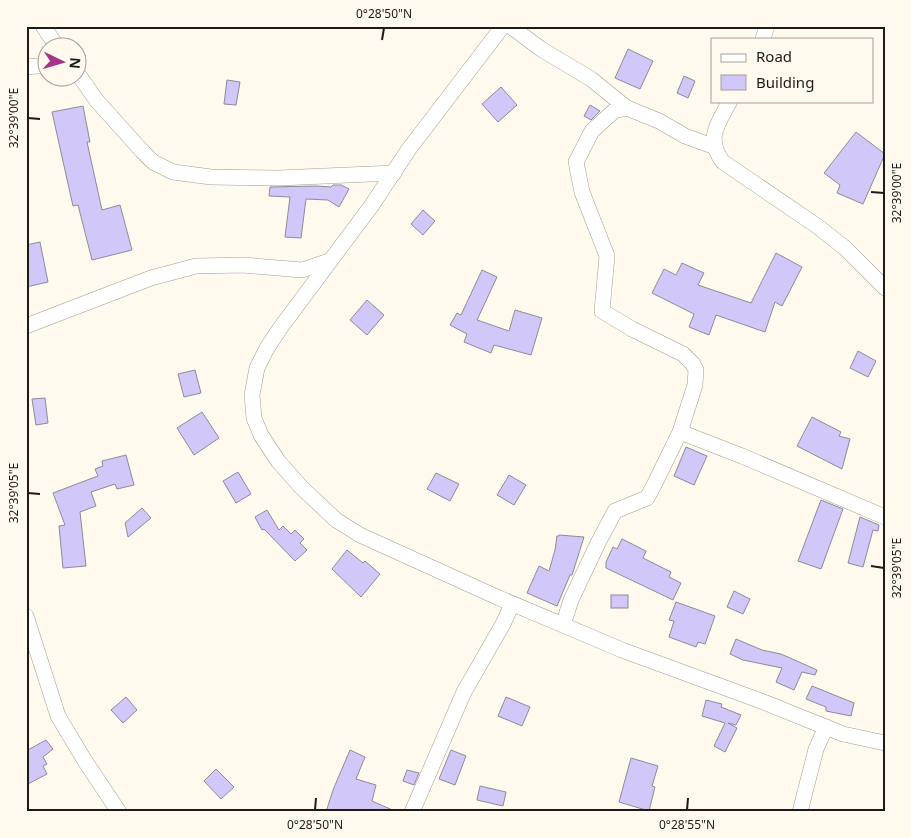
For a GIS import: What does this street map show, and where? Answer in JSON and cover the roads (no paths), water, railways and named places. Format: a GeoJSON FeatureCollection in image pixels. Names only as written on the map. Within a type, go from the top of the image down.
{"type":"FeatureCollection","features":[{"type":"Feature","properties":{"kind":"street"},"geometry":{"type":"LineString","coordinates":[[43,26],[51,38]]}},
{"type":"Feature","properties":{"kind":"street"},"geometry":{"type":"LineString","coordinates":[[503,26],[409,149],[372,205],[280,327],[256,368],[252,395],[254,418],[261,435],[278,461],[301,487],[336,520],[360,535],[512,604],[622,650],[857,738],[885,743]]}},
{"type":"Feature","properties":{"kind":"street"},"geometry":{"type":"LineString","coordinates":[[510,26],[541,49],[591,79],[627,108],[659,121],[685,136],[715,147]]}},
{"type":"Feature","properties":{"kind":"street"},"geometry":{"type":"LineString","coordinates":[[763,38],[767,26]]}},
{"type":"Feature","properties":{"kind":"street"},"geometry":{"type":"LineString","coordinates":[[88,88],[153,162],[173,172],[211,177],[278,178],[394,173]]}},
{"type":"Feature","properties":{"kind":"street"},"geometry":{"type":"LineString","coordinates":[[729,102],[716,126],[714,139],[718,155],[723,162],[817,226],[845,248],[885,288]]}},
{"type":"Feature","properties":{"kind":"street"},"geometry":{"type":"LineString","coordinates":[[563,625],[571,600],[615,511],[648,498],[680,432],[695,385],[696,370],[683,354],[632,329],[602,311],[607,256],[582,192],[576,162],[592,131],[614,111],[627,108]]}},
{"type":"Feature","properties":{"kind":"street"},"geometry":{"type":"LineString","coordinates":[[26,326],[151,278],[196,266],[242,265],[302,270],[329,261]]}},
{"type":"Feature","properties":{"kind":"street"},"geometry":{"type":"LineString","coordinates":[[680,432],[742,456],[885,517]]}},
{"type":"Feature","properties":{"kind":"street"},"geometry":{"type":"LineString","coordinates":[[412,812],[464,692],[503,624],[512,604]]}},
{"type":"Feature","properties":{"kind":"street"},"geometry":{"type":"LineString","coordinates":[[26,616],[58,716],[119,812]]}},
{"type":"Feature","properties":{"kind":"street"},"geometry":{"type":"LineString","coordinates":[[800,812],[816,749],[826,727]]}}]}
